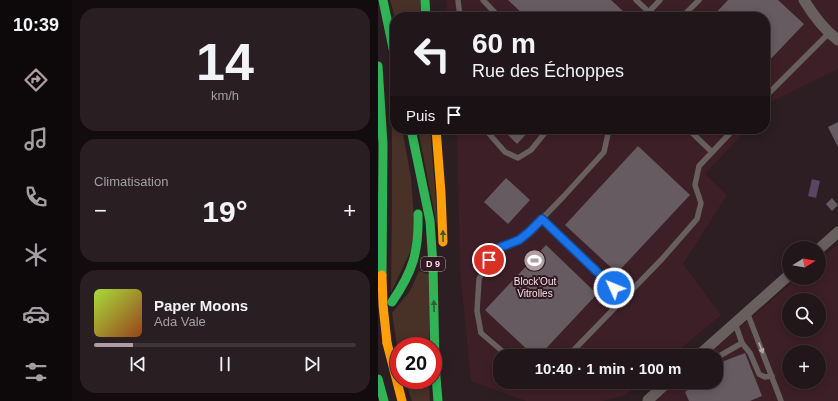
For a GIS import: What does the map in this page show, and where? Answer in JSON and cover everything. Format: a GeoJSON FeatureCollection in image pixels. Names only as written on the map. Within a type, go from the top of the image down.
{"type":"FeatureCollection","features":[{"type":"Feature","properties":{"kind":"highway"},"geometry":{"type":"LineString","coordinates":[[383,0],[390,34]]}},
{"type":"Feature","properties":{"kind":"highway"},"geometry":{"type":"LineString","coordinates":[[425,0],[426,12]]}},
{"type":"Feature","properties":{"kind":"highway"},"geometry":{"type":"LineString","coordinates":[[378,66],[382,100],[383,143],[383,305],[387,343],[402,401]]}},
{"type":"Feature","properties":{"kind":"highway","name":"D 9"},"geometry":{"type":"LineString","coordinates":[[392,302],[407,280],[413,267],[417,250],[419,223],[418,200],[408,134]]}},
{"type":"Feature","properties":{"kind":"highway","name":"D 9"},"geometry":{"type":"LineString","coordinates":[[412,134],[430,221],[433,265],[435,365],[438,401]]}},
{"type":"Feature","properties":{"kind":"highway"},"geometry":{"type":"LineString","coordinates":[[436,134],[441,193],[443,249]]}},
{"type":"Feature","properties":{"kind":"highway"},"geometry":{"type":"LineString","coordinates":[[443,304],[441,338],[443,401]]}},
{"type":"Feature","properties":{"kind":"highway"},"geometry":{"type":"LineString","coordinates":[[378,379],[384,401]]}},
{"type":"Feature","properties":{"kind":"street"},"geometry":{"type":"LineString","coordinates":[[804,0],[813,14],[834,35]]}},
{"type":"Feature","properties":{"kind":"street"},"geometry":{"type":"LineString","coordinates":[[826,243],[838,232]]}},
{"type":"Feature","properties":{"kind":"street"},"geometry":{"type":"LineString","coordinates":[[706,349],[782,281]]}},
{"type":"Feature","properties":{"kind":"street"},"geometry":{"type":"LineString","coordinates":[[648,401],[661,389]]}},
{"type":"Feature","properties":{"kind":"lane"},"geometry":{"type":"LineString","coordinates":[[458,0],[459,12]]}},
{"type":"Feature","properties":{"kind":"lane"},"geometry":{"type":"LineString","coordinates":[[483,0],[494,12]]}},
{"type":"Feature","properties":{"kind":"lane"},"geometry":{"type":"LineString","coordinates":[[636,0],[649,12],[660,0]]}},
{"type":"Feature","properties":{"kind":"lane"},"geometry":{"type":"LineString","coordinates":[[687,12],[699,0]]}},
{"type":"Feature","properties":{"kind":"lane"},"geometry":{"type":"LineString","coordinates":[[770,93],[834,35]]}},
{"type":"Feature","properties":{"kind":"lane"},"geometry":{"type":"LineString","coordinates":[[489,134],[505,152],[518,158],[530,150],[544,134]]}},
{"type":"Feature","properties":{"kind":"lane"},"geometry":{"type":"LineString","coordinates":[[500,349],[481,333],[477,311],[479,279],[489,260],[501,247],[519,240],[529,232],[604,152],[608,134]]}},
{"type":"Feature","properties":{"kind":"lane"},"geometry":{"type":"LineString","coordinates":[[693,134],[712,152]]}},
{"type":"Feature","properties":{"kind":"lane"},"geometry":{"type":"LineString","coordinates":[[575,349],[662,259],[697,219],[701,203],[695,185],[699,166],[729,134]]}},
{"type":"Feature","properties":{"kind":"lane"},"geometry":{"type":"LineString","coordinates":[[542,219],[624,298]]}},
{"type":"Feature","properties":{"kind":"lane"},"geometry":{"type":"LineString","coordinates":[[747,312],[781,401]]}},
{"type":"Feature","properties":{"kind":"lane"},"geometry":{"type":"LineString","coordinates":[[735,323],[742,343],[750,353],[759,374],[765,377],[772,376]]}},
{"type":"Feature","properties":{"kind":"lane"},"geometry":{"type":"LineString","coordinates":[[723,354],[742,343]]}},
{"type":"Feature","properties":{"kind":"shaded area"},"geometry":{"type":"Polygon","coordinates":[[[390,0],[420,0],[421,12],[394,12],[390,0]]]}},
{"type":"Feature","properties":{"kind":"shaded area"},"geometry":{"type":"Polygon","coordinates":[[[446,0],[838,0],[838,69],[770,103],[770,12],[447,12],[446,0]]]}},
{"type":"Feature","properties":{"kind":"shaded area"},"geometry":{"type":"Polygon","coordinates":[[[392,134],[403,134],[411,177],[414,218],[412,248],[391,292],[392,134]]]}},
{"type":"Feature","properties":{"kind":"shaded area"},"geometry":{"type":"Polygon","coordinates":[[[419,134],[430,134],[439,237],[419,134]]]}},
{"type":"Feature","properties":{"kind":"shaded area"},"geometry":{"type":"Polygon","coordinates":[[[457,134],[742,134],[705,174],[727,195],[683,264],[721,315],[680,349],[493,349],[493,389],[471,381],[460,270],[457,134]]]}},
{"type":"Feature","properties":{"kind":"shaded area"},"geometry":{"type":"Polygon","coordinates":[[[812,179],[820,181],[816,198],[808,196],[812,179]]]}},
{"type":"Feature","properties":{"kind":"shaded area"},"geometry":{"type":"Polygon","coordinates":[[[838,244],[838,401],[655,401],[669,389],[723,389],[723,349],[714,349],[790,285],[826,285],[826,254],[838,244]]]}},
{"type":"Feature","properties":{"kind":"shaded area"},"geometry":{"type":"Polygon","coordinates":[[[419,271],[430,275],[429,337],[396,337],[392,313],[410,291],[419,271]]]}},
{"type":"Feature","properties":{"kind":"shaded area"},"geometry":{"type":"Polygon","coordinates":[[[408,389],[429,389],[430,401],[412,401],[408,389]]]}},
{"type":"Feature","properties":{"kind":"shaded area"},"geometry":{"type":"Polygon","coordinates":[[[493,389],[632,389],[624,396],[603,401],[526,401],[493,389]]]}},
{"type":"Feature","properties":{"kind":"building"},"geometry":{"type":"Polygon","coordinates":[[[508,0],[611,0],[624,12],[521,12],[508,0]]]}},
{"type":"Feature","properties":{"kind":"building"},"geometry":{"type":"Polygon","coordinates":[[[728,0],[778,0],[804,24],[770,60],[770,12],[717,12],[728,0]]]}},
{"type":"Feature","properties":{"kind":"building"},"geometry":{"type":"Polygon","coordinates":[[[838,122],[838,147],[828,127],[838,122]]]}},
{"type":"Feature","properties":{"kind":"building"},"geometry":{"type":"Polygon","coordinates":[[[507,134],[526,134],[517,144],[507,134]]]}},
{"type":"Feature","properties":{"kind":"building"},"geometry":{"type":"Polygon","coordinates":[[[638,146],[690,195],[617,273],[565,225],[638,146]]]}},
{"type":"Feature","properties":{"kind":"building"},"geometry":{"type":"Polygon","coordinates":[[[506,178],[530,200],[508,224],[484,202],[506,178]]]}},
{"type":"Feature","properties":{"kind":"building"},"geometry":{"type":"Polygon","coordinates":[[[832,198],[838,205],[832,211],[826,204],[832,198]]]}},
{"type":"Feature","properties":{"kind":"building"},"geometry":{"type":"Polygon","coordinates":[[[546,245],[597,294],[546,349],[527,349],[485,310],[546,245]]]}},
{"type":"Feature","properties":{"kind":"building"},"geometry":{"type":"Polygon","coordinates":[[[745,353],[762,396],[750,401],[689,401],[685,392],[689,389],[723,389],[724,361],[745,353]]]}},
{"type":"Feature","properties":{"kind":"traffic: fast"},"geometry":{"type":"LineString","coordinates":[[383,0],[390,34]]}},
{"type":"Feature","properties":{"kind":"traffic: fast"},"geometry":{"type":"LineString","coordinates":[[425,0],[426,12]]}},
{"type":"Feature","properties":{"kind":"traffic: fast"},"geometry":{"type":"LineString","coordinates":[[378,66],[383,144],[382,275]]}},
{"type":"Feature","properties":{"kind":"traffic: fast"},"geometry":{"type":"LineString","coordinates":[[412,134],[430,221],[433,265],[435,365],[438,401]]}},
{"type":"Feature","properties":{"kind":"traffic: fast"},"geometry":{"type":"LineString","coordinates":[[392,302],[405,281],[413,261],[416,250],[418,214]]}},
{"type":"Feature","properties":{"kind":"traffic: fast"},"geometry":{"type":"LineString","coordinates":[[378,379],[384,401]]}},
{"type":"Feature","properties":{"kind":"traffic: slow"},"geometry":{"type":"LineString","coordinates":[[436,134],[443,242]]}},
{"type":"Feature","properties":{"kind":"traffic: slow"},"geometry":{"type":"LineString","coordinates":[[382,275],[383,305],[387,343]]}},
{"type":"Feature","properties":{"kind":"traffic: slow"},"geometry":{"type":"LineString","coordinates":[[387,343],[402,401]]}},
{"type":"Feature","properties":{"kind":"place","name":"Block'Out Vitrolles"},"geometry":{"type":"Point","coordinates":[535,261]}},
{"type":"Feature","properties":{"kind":"route"},"geometry":{"type":"LineString","coordinates":[[489,260],[501,247],[519,240],[542,219],[614,288]]}}]}
